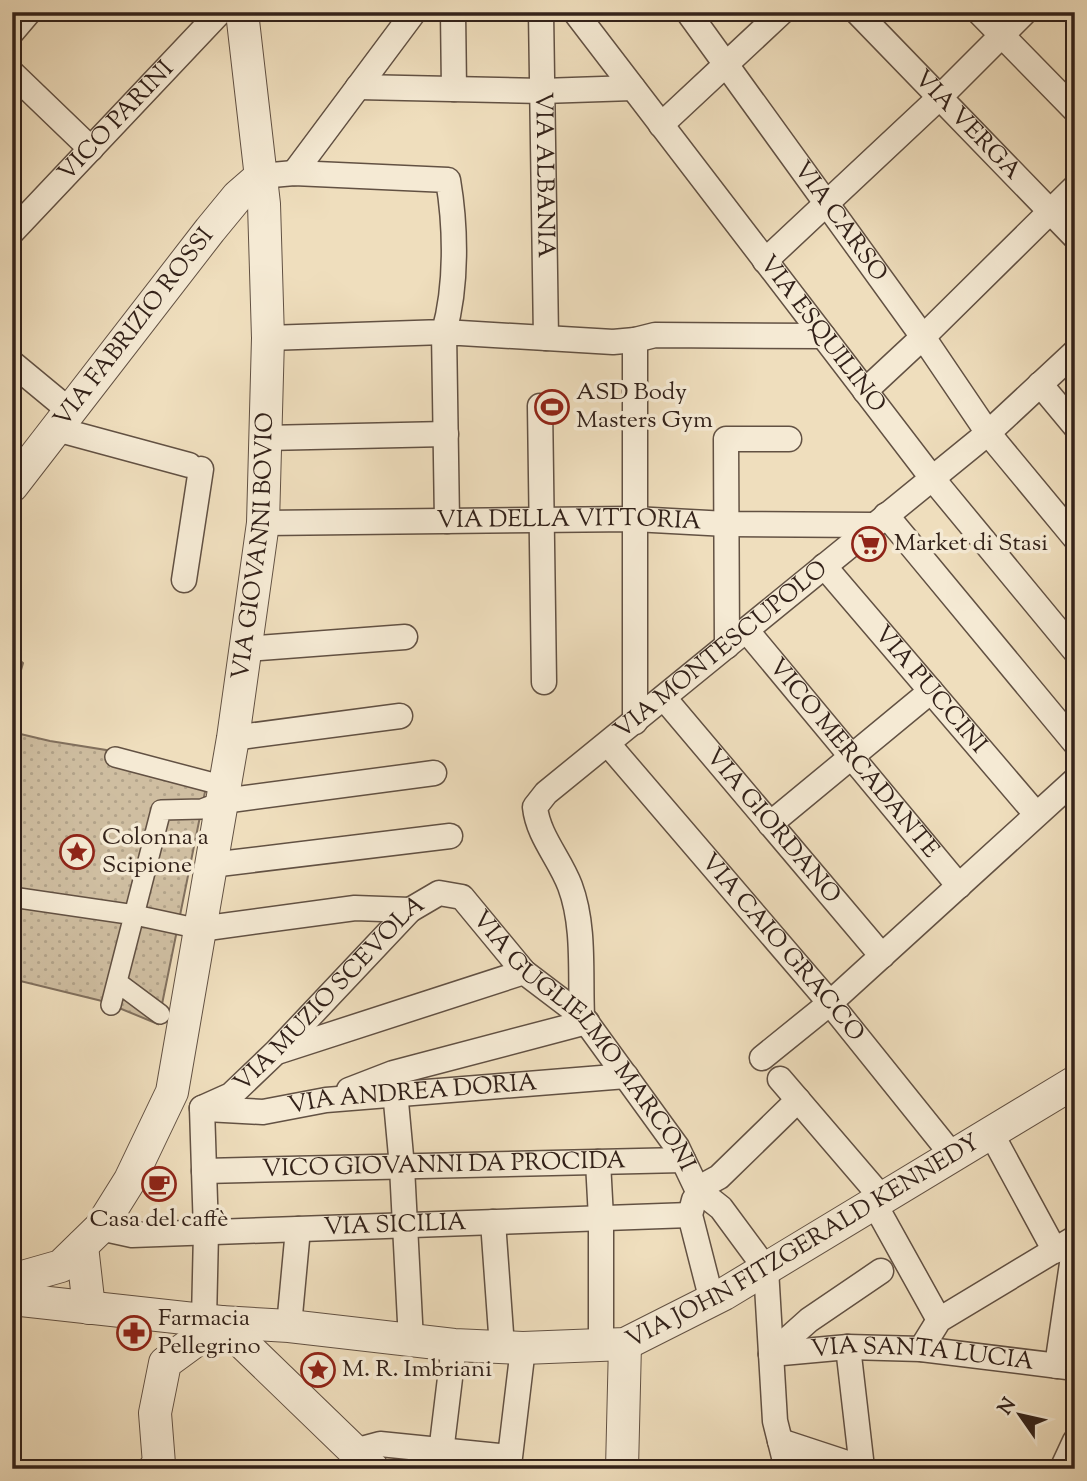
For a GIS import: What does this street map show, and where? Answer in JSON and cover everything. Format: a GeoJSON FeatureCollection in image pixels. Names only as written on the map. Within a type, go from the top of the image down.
{"type":"FeatureCollection","features":[{"type":"Feature","properties":{"kind":"street"},"geometry":{"type":"LineString","coordinates":[[12,32],[29,12]]}},
{"type":"Feature","properties":{"kind":"street","name":"VICO PARINI"},"geometry":{"type":"LineString","coordinates":[[15,225],[220,12]]}},
{"type":"Feature","properties":{"kind":"street","name":"VIA GIOVANNI BOVIO"},"geometry":{"type":"LineString","coordinates":[[91,1237],[130,1180],[172,1092],[233,738],[263,523],[268,338],[261,176],[242,12]]}},
{"type":"Feature","properties":{"kind":"street"},"geometry":{"type":"LineString","coordinates":[[294,173],[414,12]]}},
{"type":"Feature","properties":{"kind":"street"},"geometry":{"type":"LineString","coordinates":[[453,12],[454,89]]}},
{"type":"Feature","properties":{"kind":"street","name":"VIA ALBANIA"},"geometry":{"type":"LineString","coordinates":[[541,12],[546,338]]}},
{"type":"Feature","properties":{"kind":"street","name":"VIA ESQUILINO"},"geometry":{"type":"LineString","coordinates":[[575,12],[932,478],[1075,651]]}},
{"type":"Feature","properties":{"kind":"street","name":"VIA CARSO"},"geometry":{"type":"LineString","coordinates":[[688,12],[923,337],[988,433],[1075,538]]}},
{"type":"Feature","properties":{"kind":"street"},"geometry":{"type":"LineString","coordinates":[[661,125],[782,12]]}},
{"type":"Feature","properties":{"kind":"street","name":"VIA VERGA"},"geometry":{"type":"LineString","coordinates":[[857,12],[1075,237]]}},
{"type":"Feature","properties":{"kind":"street"},"geometry":{"type":"LineString","coordinates":[[979,12],[1075,110]]}},
{"type":"Feature","properties":{"kind":"street"},"geometry":{"type":"LineString","coordinates":[[765,261],[940,97],[1025,12]]}},
{"type":"Feature","properties":{"kind":"street"},"geometry":{"type":"LineString","coordinates":[[12,73],[91,149]]}},
{"type":"Feature","properties":{"kind":"street"},"geometry":{"type":"LineString","coordinates":[[358,87],[542,90],[633,88]]}},
{"type":"Feature","properties":{"kind":"street"},"geometry":{"type":"LineString","coordinates":[[261,176],[294,173],[448,180],[454,219],[452,307],[444,332],[447,521]]}},
{"type":"Feature","properties":{"kind":"street","name":"VIA FABRIZIO ROSSI"},"geometry":{"type":"LineString","coordinates":[[15,475],[63,420],[210,230],[239,196],[261,176]]}},
{"type":"Feature","properties":{"kind":"street"},"geometry":{"type":"LineString","coordinates":[[865,391],[1075,187]]}},
{"type":"Feature","properties":{"kind":"street"},"geometry":{"type":"LineString","coordinates":[[268,338],[444,332],[613,342],[635,341],[655,335],[822,336]]}},
{"type":"Feature","properties":{"kind":"street"},"geometry":{"type":"LineString","coordinates":[[635,341],[635,722]]}},
{"type":"Feature","properties":{"kind":"street","name":"VIA MONTESCUPOLO"},"geometry":{"type":"LineString","coordinates":[[584,1019],[578,915],[569,886],[536,820],[535,807],[546,793],[988,433],[1075,352]]}},
{"type":"Feature","properties":{"kind":"street"},"geometry":{"type":"LineString","coordinates":[[12,363],[63,420],[195,467],[184,580]]}},
{"type":"Feature","properties":{"kind":"street"},"geometry":{"type":"LineString","coordinates":[[1040,384],[1075,426]]}},
{"type":"Feature","properties":{"kind":"street"},"geometry":{"type":"LineString","coordinates":[[540,406],[544,682]]}},
{"type":"Feature","properties":{"kind":"street"},"geometry":{"type":"LineString","coordinates":[[265,438],[446,434]]}},
{"type":"Feature","properties":{"kind":"street"},"geometry":{"type":"LineString","coordinates":[[727,646],[726,439],[789,439]]}},
{"type":"Feature","properties":{"kind":"street","name":"VIA DELLA VITTORIA"},"geometry":{"type":"LineString","coordinates":[[263,523],[634,519],[727,524],[880,520]]}},
{"type":"Feature","properties":{"kind":"street"},"geometry":{"type":"LineString","coordinates":[[880,520],[1075,743]]}},
{"type":"Feature","properties":{"kind":"street","name":"VIA PUCCINI"},"geometry":{"type":"LineString","coordinates":[[824,566],[1036,814]]}},
{"type":"Feature","properties":{"kind":"street","name":"VICO MERCADANTE"},"geometry":{"type":"LineString","coordinates":[[747,631],[959,886]]}},
{"type":"Feature","properties":{"kind":"street"},"geometry":{"type":"LineString","coordinates":[[246,649],[405,637]]}},
{"type":"Feature","properties":{"kind":"street"},"geometry":{"type":"LineString","coordinates":[[770,824],[931,691]]}},
{"type":"Feature","properties":{"kind":"street","name":"VIA GIORDANO"},"geometry":{"type":"LineString","coordinates":[[664,698],[881,956]]}},
{"type":"Feature","properties":{"kind":"street"},"geometry":{"type":"LineString","coordinates":[[233,738],[400,716]]}},
{"type":"Feature","properties":{"kind":"street","name":"VIA CAIO GRACCO"},"geometry":{"type":"LineString","coordinates":[[608,744],[830,1003],[953,1156]]}},
{"type":"Feature","properties":{"kind":"street"},"geometry":{"type":"LineString","coordinates":[[115,757],[224,793],[434,773]]}},
{"type":"Feature","properties":{"kind":"street"},"geometry":{"type":"LineString","coordinates":[[762,1058],[830,1003],[1075,780]]}},
{"type":"Feature","properties":{"kind":"street"},"geometry":{"type":"LineString","coordinates":[[111,1005],[161,810],[202,809],[224,793]]}},
{"type":"Feature","properties":{"kind":"street"},"geometry":{"type":"LineString","coordinates":[[211,865],[450,836]]}},
{"type":"Feature","properties":{"kind":"street","name":"VIA MUZIO SCEVOLA"},"geometry":{"type":"LineString","coordinates":[[202,1108],[231,1095],[276,1052],[411,909],[439,893],[462,897]]}},
{"type":"Feature","properties":{"kind":"street"},"geometry":{"type":"LineString","coordinates":[[12,897],[135,915],[200,929],[355,908],[411,909]]}},
{"type":"Feature","properties":{"kind":"street","name":"VIA GUGLIELMO MARCONI"},"geometry":{"type":"LineString","coordinates":[[462,897],[524,972],[584,1019],[677,1147],[697,1189],[721,1208],[766,1269]]}},
{"type":"Feature","properties":{"kind":"street"},"geometry":{"type":"LineString","coordinates":[[276,1052],[524,972]]}},
{"type":"Feature","properties":{"kind":"street"},"geometry":{"type":"LineString","coordinates":[[117,982],[160,1014]]}},
{"type":"Feature","properties":{"kind":"street"},"geometry":{"type":"LineString","coordinates":[[411,1341],[395,1084],[584,1019]]}},
{"type":"Feature","properties":{"kind":"street"},"geometry":{"type":"LineString","coordinates":[[175,1074],[202,1108],[206,1232],[213,1321],[364,1460],[380,1444],[440,1459],[510,1457],[512,1348],[493,1222]]}},
{"type":"Feature","properties":{"kind":"street","name":"VIA ANDREA DORIA"},"geometry":{"type":"LineString","coordinates":[[202,1108],[262,1112],[395,1084],[626,1076]]}},
{"type":"Feature","properties":{"kind":"street"},"geometry":{"type":"LineString","coordinates":[[780,1079],[878,1201],[939,1320]]}},
{"type":"Feature","properties":{"kind":"street","name":"VIA JOHN FITZGERALD KENNEDY"},"geometry":{"type":"LineString","coordinates":[[12,1299],[454,1345],[512,1348],[613,1344],[712,1301],[1075,1082]]}},
{"type":"Feature","properties":{"kind":"street"},"geometry":{"type":"LineString","coordinates":[[697,1189],[719,1177],[798,1100]]}},
{"type":"Feature","properties":{"kind":"street"},"geometry":{"type":"LineString","coordinates":[[991,1133],[1068,1244],[1066,1367]]}},
{"type":"Feature","properties":{"kind":"street","name":"VICO GIOVANNI DA PROCIDA"},"geometry":{"type":"LineString","coordinates":[[204,1171],[683,1160]]}},
{"type":"Feature","properties":{"kind":"street"},"geometry":{"type":"LineString","coordinates":[[598,1162],[622,1469]]}},
{"type":"Feature","properties":{"kind":"street","name":"VIA GUGLIELMO MARCONI"},"geometry":{"type":"LineString","coordinates":[[697,1189],[690,1216],[712,1301]]}},
{"type":"Feature","properties":{"kind":"street","name":"VIA SICILIA"},"geometry":{"type":"LineString","coordinates":[[91,1237],[690,1216]]}},
{"type":"Feature","properties":{"kind":"street"},"geometry":{"type":"LineString","coordinates":[[289,1326],[298,1229]]}},
{"type":"Feature","properties":{"kind":"street"},"geometry":{"type":"LineString","coordinates":[[12,1280],[61,1266],[91,1237]]}},
{"type":"Feature","properties":{"kind":"street"},"geometry":{"type":"LineString","coordinates":[[89,1308],[91,1237]]}},
{"type":"Feature","properties":{"kind":"street"},"geometry":{"type":"LineString","coordinates":[[921,1349],[939,1320],[1068,1244]]}},
{"type":"Feature","properties":{"kind":"street"},"geometry":{"type":"LineString","coordinates":[[766,1269],[775,1421],[787,1469]]}},
{"type":"Feature","properties":{"kind":"street"},"geometry":{"type":"LineString","coordinates":[[771,1354],[810,1320],[881,1271]]}},
{"type":"Feature","properties":{"kind":"street"},"geometry":{"type":"LineString","coordinates":[[151,1314],[162,1336],[165,1363],[155,1413],[159,1464],[154,1469]]}},
{"type":"Feature","properties":{"kind":"street"},"geometry":{"type":"LineString","coordinates":[[165,1363],[213,1321]]}},
{"type":"Feature","properties":{"kind":"street"},"geometry":{"type":"LineString","coordinates":[[440,1459],[454,1345]]}},
{"type":"Feature","properties":{"kind":"street"},"geometry":{"type":"LineString","coordinates":[[780,1441],[864,1468],[848,1347]]}},
{"type":"Feature","properties":{"kind":"street","name":"VIA SANTA LUCIA"},"geometry":{"type":"LineString","coordinates":[[771,1354],[848,1347],[921,1349],[1066,1367]]}},
{"type":"Feature","properties":{"kind":"street"},"geometry":{"type":"LineString","coordinates":[[1062,1469],[1075,1441]]}},
{"type":"Feature","properties":{"kind":"shaded area"},"geometry":{"type":"Polygon","coordinates":[[[12,654],[23,663],[12,702],[12,654]]]}},
{"type":"Feature","properties":{"kind":"shaded area"},"geometry":{"type":"Polygon","coordinates":[[[12,732],[106,750],[111,759],[206,787],[158,1024],[102,1001],[12,979],[12,732]]]}},
{"type":"Feature","properties":{"kind":"place","name":"ASD Body Masters Gym"},"geometry":{"type":"Point","coordinates":[552,407]}},
{"type":"Feature","properties":{"kind":"place","name":"Market di Stasi"},"geometry":{"type":"Point","coordinates":[869,544]}},
{"type":"Feature","properties":{"kind":"place","name":"Colonna a Scipione"},"geometry":{"type":"Point","coordinates":[77,852]}},
{"type":"Feature","properties":{"kind":"place","name":"Casa del caffè"},"geometry":{"type":"Point","coordinates":[159,1184]}},
{"type":"Feature","properties":{"kind":"place","name":"Farmacia Pellegrino"},"geometry":{"type":"Point","coordinates":[134,1333]}},
{"type":"Feature","properties":{"kind":"place","name":"M. R. Imbriani"},"geometry":{"type":"Point","coordinates":[318,1370]}}]}
